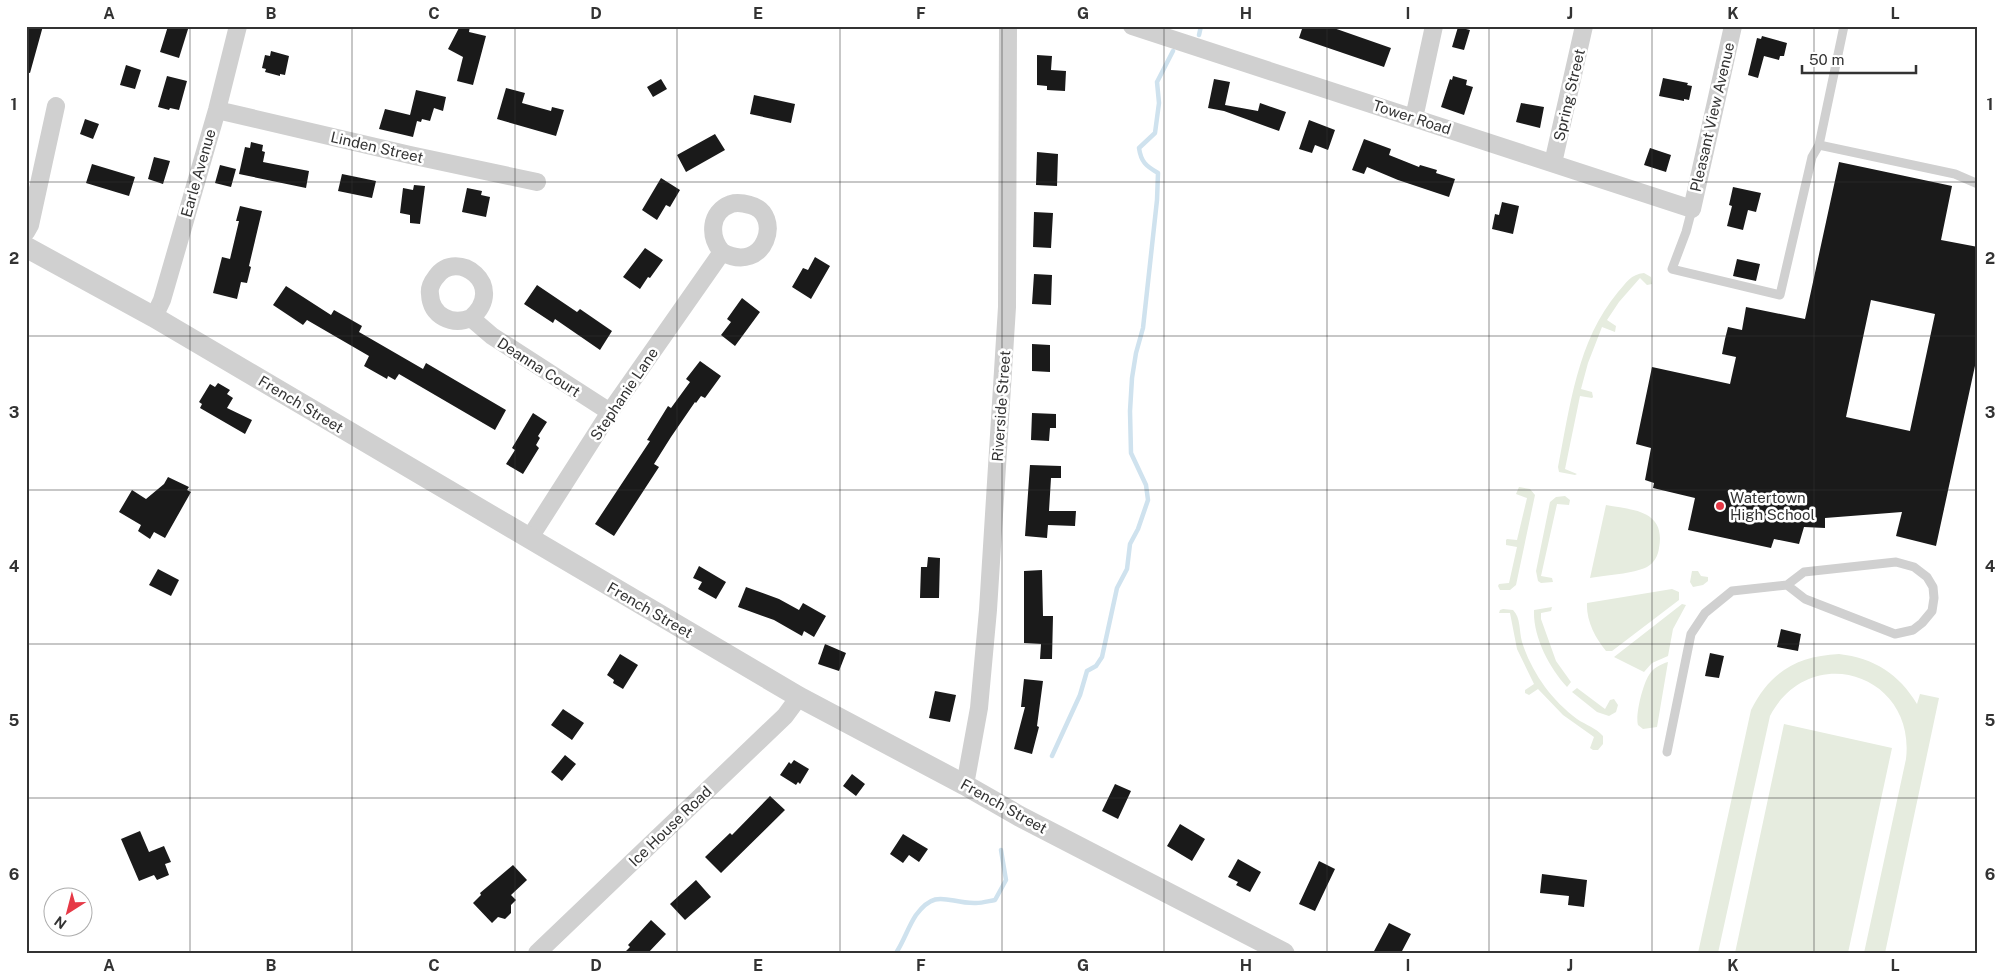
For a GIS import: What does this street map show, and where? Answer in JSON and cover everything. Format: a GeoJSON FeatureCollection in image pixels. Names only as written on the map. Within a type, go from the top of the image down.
{"type":"FeatureCollection","features":[{"type":"Feature","properties":{"kind":"street","name":"Earle Avenue"},"geometry":{"type":"LineString","coordinates":[[154,317],[162,300],[217,110],[238,26]]}},
{"type":"Feature","properties":{"kind":"street","name":"Riverside Street"},"geometry":{"type":"LineString","coordinates":[[965,785],[979,708],[988,610],[1006,326],[1008,26]]}},
{"type":"Feature","properties":{"kind":"street","name":"Tower Road"},"geometry":{"type":"LineString","coordinates":[[1132,26],[1692,209]]}},
{"type":"Feature","properties":{"kind":"street"},"geometry":{"type":"LineString","coordinates":[[1414,118],[1434,26]]}},
{"type":"Feature","properties":{"kind":"street","name":"Spring Street"},"geometry":{"type":"LineString","coordinates":[[1553,163],[1584,26]]}},
{"type":"Feature","properties":{"kind":"street","name":"Pleasant View Avenue"},"geometry":{"type":"LineString","coordinates":[[1692,209],[1733,26]]}},
{"type":"Feature","properties":{"kind":"street"},"geometry":{"type":"LineString","coordinates":[[26,232],[30,225],[56,106]]}},
{"type":"Feature","properties":{"kind":"street","name":"Linden Street"},"geometry":{"type":"LineString","coordinates":[[217,110],[410,155],[537,182]]}},
{"type":"Feature","properties":{"kind":"street","name":"French Street"},"geometry":{"type":"LineString","coordinates":[[26,247],[154,317],[799,697],[965,785],[1019,816],[1284,953]]}},
{"type":"Feature","properties":{"kind":"street","name":"Stephanie Lane"},"geometry":{"type":"LineString","coordinates":[[529,538],[610,412],[722,252]]}},
{"type":"Feature","properties":{"kind":"street","name":"Deanna Court"},"geometry":{"type":"LineString","coordinates":[[471,318],[492,336],[610,412]]}},
{"type":"Feature","properties":{"kind":"street","name":"Ice House Road"},"geometry":{"type":"LineString","coordinates":[[537,953],[785,716],[799,697]]}},
{"type":"Feature","properties":{"kind":"lane"},"geometry":{"type":"LineString","coordinates":[[1692,209],[1686,232],[1672,269],[1780,295],[1812,157],[1819,145],[1844,26]]}},
{"type":"Feature","properties":{"kind":"lane"},"geometry":{"type":"LineString","coordinates":[[1819,145],[1955,174],[1978,184]]}},
{"type":"Feature","properties":{"kind":"lane"},"geometry":{"type":"LineString","coordinates":[[1667,752],[1688,642],[1696,624],[1732,591],[1787,585],[1804,572],[1896,562],[1914,567],[1927,577],[1933,587],[1934,598],[1932,611],[1922,623],[1913,630],[1895,634],[1805,599],[1787,585]]}},
{"type":"Feature","properties":{"kind":"shaded area"},"geometry":{"type":"Polygon","coordinates":[[[1644,273],[1651,277],[1652,284],[1647,285],[1640,278],[1619,302],[1607,320],[1616,326],[1615,332],[1602,327],[1588,363],[1581,389],[1592,392],[1593,397],[1580,396],[1565,469],[1577,474],[1559,472],[1558,467],[1571,398],[1584,353],[1604,311],[1618,292],[1632,277],[1644,273]]]}},
{"type":"Feature","properties":{"kind":"shaded area"},"geometry":{"type":"Polygon","coordinates":[[[1519,487],[1530,489],[1535,495],[1516,585],[1510,590],[1500,590],[1499,584],[1509,583],[1517,547],[1506,545],[1506,540],[1517,540],[1527,498],[1516,494],[1519,487]]]}},
{"type":"Feature","properties":{"kind":"shaded area"},"geometry":{"type":"Polygon","coordinates":[[[1565,496],[1570,500],[1569,505],[1557,504],[1541,576],[1552,578],[1553,582],[1541,583],[1538,581],[1536,571],[1550,502],[1556,497],[1565,496]]]}},
{"type":"Feature","properties":{"kind":"shaded area"},"geometry":{"type":"Polygon","coordinates":[[[1606,505],[1627,508],[1645,514],[1652,519],[1660,535],[1658,551],[1655,559],[1647,567],[1627,573],[1590,578],[1606,505]]]}},
{"type":"Feature","properties":{"kind":"shaded area"},"geometry":{"type":"Polygon","coordinates":[[[1692,571],[1698,571],[1701,576],[1708,577],[1708,581],[1703,585],[1693,587],[1690,582],[1692,571]]]}},
{"type":"Feature","properties":{"kind":"shaded area"},"geometry":{"type":"Polygon","coordinates":[[[1672,589],[1679,592],[1679,600],[1612,651],[1606,651],[1592,628],[1588,616],[1587,603],[1672,589]]]}},
{"type":"Feature","properties":{"kind":"shaded area"},"geometry":{"type":"Polygon","coordinates":[[[1682,604],[1686,605],[1673,629],[1668,656],[1652,663],[1644,672],[1614,657],[1682,604]]]}},
{"type":"Feature","properties":{"kind":"shaded area"},"geometry":{"type":"Polygon","coordinates":[[[1552,607],[1551,611],[1541,613],[1541,619],[1556,661],[1571,682],[1567,687],[1548,661],[1536,631],[1534,610],[1552,607]]]}},
{"type":"Feature","properties":{"kind":"shaded area"},"geometry":{"type":"Polygon","coordinates":[[[1503,609],[1513,610],[1516,613],[1526,654],[1548,691],[1573,716],[1603,736],[1603,744],[1598,750],[1590,748],[1594,737],[1563,715],[1538,689],[1529,695],[1525,693],[1525,690],[1534,684],[1517,649],[1510,613],[1499,613],[1503,609]]]}},
{"type":"Feature","properties":{"kind":"shaded area"},"geometry":{"type":"Polygon","coordinates":[[[1839,654],[1863,659],[1884,669],[1902,684],[1917,704],[1920,694],[1939,698],[1885,953],[1864,953],[1906,759],[1905,730],[1895,706],[1878,688],[1857,677],[1833,674],[1810,679],[1788,693],[1770,716],[1718,953],[1698,953],[1751,710],[1767,686],[1786,668],[1810,658],[1839,654]]]}},
{"type":"Feature","properties":{"kind":"shaded area"},"geometry":{"type":"Polygon","coordinates":[[[1668,662],[1657,727],[1643,729],[1638,725],[1637,720],[1644,685],[1653,670],[1668,662]]]}},
{"type":"Feature","properties":{"kind":"shaded area"},"geometry":{"type":"Polygon","coordinates":[[[1577,688],[1605,709],[1610,700],[1614,699],[1618,705],[1616,712],[1609,716],[1597,712],[1572,692],[1577,688]]]}},
{"type":"Feature","properties":{"kind":"shaded area"},"geometry":{"type":"Polygon","coordinates":[[[1784,724],[1892,748],[1848,953],[1735,953],[1784,724]]]}},
{"type":"Feature","properties":{"kind":"building"},"geometry":{"type":"Polygon","coordinates":[[[26,26],[43,26],[30,73],[26,72],[26,26]]]}},
{"type":"Feature","properties":{"kind":"building"},"geometry":{"type":"Polygon","coordinates":[[[168,26],[189,26],[179,58],[160,52],[168,26]]]}},
{"type":"Feature","properties":{"kind":"building"},"geometry":{"type":"Polygon","coordinates":[[[460,26],[470,26],[469,32],[486,36],[473,85],[457,81],[463,57],[448,49],[460,26]]]}},
{"type":"Feature","properties":{"kind":"building"},"geometry":{"type":"Polygon","coordinates":[[[1303,26],[1328,26],[1391,48],[1384,67],[1299,38],[1303,26]]]}},
{"type":"Feature","properties":{"kind":"building"},"geometry":{"type":"Polygon","coordinates":[[[1458,27],[1470,30],[1464,50],[1452,47],[1458,27]]]}},
{"type":"Feature","properties":{"kind":"building"},"geometry":{"type":"Polygon","coordinates":[[[1762,36],[1787,43],[1784,56],[1780,56],[1779,60],[1764,56],[1758,78],[1748,75],[1757,38],[1761,39],[1762,36]]]}},
{"type":"Feature","properties":{"kind":"building"},"geometry":{"type":"Polygon","coordinates":[[[271,51],[289,56],[285,75],[280,74],[280,76],[265,72],[266,69],[262,68],[265,55],[270,56],[271,51]]]}},
{"type":"Feature","properties":{"kind":"building"},"geometry":{"type":"Polygon","coordinates":[[[1037,55],[1052,56],[1051,70],[1066,71],[1065,91],[1047,90],[1047,86],[1037,85],[1037,55]]]}},
{"type":"Feature","properties":{"kind":"building"},"geometry":{"type":"Polygon","coordinates":[[[126,65],[141,70],[135,89],[120,85],[126,65]]]}},
{"type":"Feature","properties":{"kind":"building"},"geometry":{"type":"Polygon","coordinates":[[[167,76],[187,81],[179,110],[158,107],[167,76]]]}},
{"type":"Feature","properties":{"kind":"building"},"geometry":{"type":"Polygon","coordinates":[[[1453,76],[1467,80],[1466,85],[1473,87],[1464,115],[1441,107],[1450,79],[1452,80],[1453,76]]]}},
{"type":"Feature","properties":{"kind":"building"},"geometry":{"type":"Polygon","coordinates":[[[1663,78],[1688,83],[1687,85],[1692,86],[1689,100],[1684,99],[1684,101],[1659,96],[1663,78]]]}},
{"type":"Feature","properties":{"kind":"building"},"geometry":{"type":"Polygon","coordinates":[[[661,79],[667,89],[653,97],[647,87],[661,79]]]}},
{"type":"Feature","properties":{"kind":"building"},"geometry":{"type":"Polygon","coordinates":[[[1214,79],[1230,82],[1225,105],[1258,111],[1260,103],[1286,112],[1279,131],[1224,111],[1208,108],[1214,79]]]}},
{"type":"Feature","properties":{"kind":"building"},"geometry":{"type":"Polygon","coordinates":[[[506,88],[525,93],[522,103],[551,111],[552,107],[564,110],[556,136],[497,119],[506,88]]]}},
{"type":"Feature","properties":{"kind":"building"},"geometry":{"type":"Polygon","coordinates":[[[416,90],[446,97],[443,111],[434,108],[430,121],[422,119],[421,122],[417,121],[413,137],[379,129],[385,109],[410,115],[416,90]]]}},
{"type":"Feature","properties":{"kind":"building"},"geometry":{"type":"Polygon","coordinates":[[[754,95],[795,104],[791,123],[750,114],[754,95]]]}},
{"type":"Feature","properties":{"kind":"building"},"geometry":{"type":"Polygon","coordinates":[[[1521,103],[1544,107],[1540,128],[1516,122],[1521,103]]]}},
{"type":"Feature","properties":{"kind":"building"},"geometry":{"type":"Polygon","coordinates":[[[85,119],[99,124],[93,139],[80,134],[85,119]]]}},
{"type":"Feature","properties":{"kind":"building"},"geometry":{"type":"Polygon","coordinates":[[[1309,120],[1335,130],[1328,150],[1315,145],[1312,153],[1299,149],[1309,120]]]}},
{"type":"Feature","properties":{"kind":"building"},"geometry":{"type":"Polygon","coordinates":[[[715,134],[725,150],[686,172],[677,155],[715,134]]]}},
{"type":"Feature","properties":{"kind":"building"},"geometry":{"type":"Polygon","coordinates":[[[1364,139],[1391,149],[1389,155],[1419,167],[1420,165],[1437,170],[1436,173],[1455,179],[1449,197],[1398,180],[1367,167],[1364,174],[1352,170],[1364,139]]]}},
{"type":"Feature","properties":{"kind":"building"},"geometry":{"type":"Polygon","coordinates":[[[251,142],[263,145],[262,151],[265,152],[263,162],[309,171],[306,188],[239,174],[245,147],[250,148],[251,142]]]}},
{"type":"Feature","properties":{"kind":"building"},"geometry":{"type":"Polygon","coordinates":[[[1650,148],[1671,155],[1666,172],[1644,165],[1650,148]]]}},
{"type":"Feature","properties":{"kind":"building"},"geometry":{"type":"Polygon","coordinates":[[[1037,152],[1058,154],[1057,186],[1036,185],[1037,152]]]}},
{"type":"Feature","properties":{"kind":"building"},"geometry":{"type":"Polygon","coordinates":[[[154,157],[170,161],[163,184],[148,179],[154,157]]]}},
{"type":"Feature","properties":{"kind":"building"},"geometry":{"type":"Polygon","coordinates":[[[1839,162],[1952,186],[1941,240],[1978,247],[1978,352],[1936,546],[1896,536],[1902,512],[1825,518],[1825,528],[1804,527],[1799,544],[1774,539],[1771,548],[1688,530],[1695,498],[1653,488],[1654,483],[1645,480],[1651,448],[1636,444],[1652,367],[1730,384],[1736,357],[1722,354],[1725,339],[1728,327],[1742,330],[1746,307],[1805,319],[1839,162]],[[1871,300],[1846,417],[1910,431],[1935,314],[1871,300]]]}},
{"type":"Feature","properties":{"kind":"building"},"geometry":{"type":"Polygon","coordinates":[[[92,164],[135,177],[129,196],[86,183],[92,164]]]}},
{"type":"Feature","properties":{"kind":"building"},"geometry":{"type":"Polygon","coordinates":[[[220,165],[236,169],[231,187],[215,183],[220,165]]]}},
{"type":"Feature","properties":{"kind":"building"},"geometry":{"type":"Polygon","coordinates":[[[342,174],[376,181],[372,198],[338,191],[342,174]]]}},
{"type":"Feature","properties":{"kind":"building"},"geometry":{"type":"Polygon","coordinates":[[[661,178],[680,190],[670,207],[666,205],[657,220],[642,210],[661,178]]]}},
{"type":"Feature","properties":{"kind":"building"},"geometry":{"type":"Polygon","coordinates":[[[414,185],[425,186],[420,224],[410,223],[410,215],[400,213],[403,188],[413,190],[414,185]]]}},
{"type":"Feature","properties":{"kind":"building"},"geometry":{"type":"Polygon","coordinates":[[[1733,187],[1761,193],[1756,212],[1748,210],[1743,230],[1727,226],[1732,206],[1729,205],[1733,187]]]}},
{"type":"Feature","properties":{"kind":"building"},"geometry":{"type":"Polygon","coordinates":[[[467,188],[482,191],[481,195],[490,197],[486,217],[462,212],[467,188]]]}},
{"type":"Feature","properties":{"kind":"building"},"geometry":{"type":"Polygon","coordinates":[[[1502,202],[1519,206],[1513,234],[1492,229],[1495,214],[1499,215],[1502,202]]]}},
{"type":"Feature","properties":{"kind":"building"},"geometry":{"type":"Polygon","coordinates":[[[240,206],[262,211],[249,266],[251,267],[247,283],[241,282],[237,299],[213,293],[222,257],[230,259],[239,221],[236,221],[240,206]]]}},
{"type":"Feature","properties":{"kind":"building"},"geometry":{"type":"Polygon","coordinates":[[[1034,212],[1053,213],[1051,248],[1033,247],[1034,212]]]}},
{"type":"Feature","properties":{"kind":"building"},"geometry":{"type":"Polygon","coordinates":[[[645,248],[663,260],[640,289],[623,277],[645,248]]]}},
{"type":"Feature","properties":{"kind":"building"},"geometry":{"type":"Polygon","coordinates":[[[815,257],[830,266],[811,299],[792,287],[803,268],[808,270],[815,257]]]}},
{"type":"Feature","properties":{"kind":"building"},"geometry":{"type":"Polygon","coordinates":[[[1737,259],[1760,264],[1756,281],[1733,276],[1737,259]]]}},
{"type":"Feature","properties":{"kind":"building"},"geometry":{"type":"Polygon","coordinates":[[[1034,274],[1052,275],[1051,305],[1032,304],[1034,274]]]}},
{"type":"Feature","properties":{"kind":"building"},"geometry":{"type":"Polygon","coordinates":[[[537,285],[577,312],[580,309],[612,331],[600,350],[555,319],[553,323],[524,304],[537,285]]]}},
{"type":"Feature","properties":{"kind":"building"},"geometry":{"type":"Polygon","coordinates":[[[286,286],[331,315],[334,310],[362,326],[359,332],[423,369],[426,363],[506,410],[495,430],[399,374],[395,380],[388,376],[387,379],[364,366],[369,356],[307,320],[303,325],[273,305],[286,286]]]}},
{"type":"Feature","properties":{"kind":"building"},"geometry":{"type":"Polygon","coordinates":[[[742,298],[760,312],[735,346],[721,335],[731,322],[727,319],[742,298]]]}},
{"type":"Feature","properties":{"kind":"building"},"geometry":{"type":"Polygon","coordinates":[[[1032,344],[1050,345],[1050,372],[1032,371],[1032,344]]]}},
{"type":"Feature","properties":{"kind":"building"},"geometry":{"type":"Polygon","coordinates":[[[700,361],[721,376],[705,398],[701,396],[695,402],[671,437],[654,464],[659,467],[614,536],[595,524],[650,441],[647,440],[668,406],[671,408],[690,382],[686,379],[700,361]]]}},
{"type":"Feature","properties":{"kind":"building"},"geometry":{"type":"Polygon","coordinates":[[[218,383],[230,390],[227,394],[233,398],[227,408],[252,420],[245,434],[200,408],[202,404],[199,402],[210,384],[215,387],[218,383]]]}},
{"type":"Feature","properties":{"kind":"building"},"geometry":{"type":"Polygon","coordinates":[[[533,413],[547,422],[538,436],[540,438],[536,445],[539,448],[523,474],[506,464],[515,450],[512,448],[533,413]]]}},
{"type":"Feature","properties":{"kind":"building"},"geometry":{"type":"Polygon","coordinates":[[[1032,413],[1056,414],[1056,428],[1050,428],[1049,441],[1031,440],[1032,413]]]}},
{"type":"Feature","properties":{"kind":"building"},"geometry":{"type":"Polygon","coordinates":[[[1030,465],[1061,466],[1061,478],[1051,478],[1049,511],[1076,511],[1075,526],[1048,525],[1047,538],[1025,536],[1030,465]]]}},
{"type":"Feature","properties":{"kind":"building"},"geometry":{"type":"Polygon","coordinates":[[[168,477],[189,487],[187,490],[191,492],[165,538],[154,532],[150,539],[138,531],[141,525],[119,512],[132,490],[146,499],[164,484],[168,477]]]}},
{"type":"Feature","properties":{"kind":"building"},"geometry":{"type":"Polygon","coordinates":[[[928,557],[940,558],[939,598],[920,598],[921,567],[927,567],[928,557]]]}},
{"type":"Feature","properties":{"kind":"building"},"geometry":{"type":"Polygon","coordinates":[[[699,566],[726,582],[716,599],[698,589],[702,582],[693,578],[699,566]]]}},
{"type":"Feature","properties":{"kind":"building"},"geometry":{"type":"Polygon","coordinates":[[[158,569],[179,580],[171,596],[149,585],[158,569]]]}},
{"type":"Feature","properties":{"kind":"building"},"geometry":{"type":"Polygon","coordinates":[[[1042,570],[1043,616],[1053,616],[1052,659],[1040,659],[1041,644],[1024,643],[1024,571],[1042,570]]]}},
{"type":"Feature","properties":{"kind":"building"},"geometry":{"type":"Polygon","coordinates":[[[746,587],[779,599],[799,610],[803,603],[826,616],[814,637],[804,631],[802,636],[774,620],[738,607],[746,587]]]}},
{"type":"Feature","properties":{"kind":"building"},"geometry":{"type":"Polygon","coordinates":[[[1781,629],[1801,634],[1798,651],[1777,647],[1781,629]]]}},
{"type":"Feature","properties":{"kind":"building"},"geometry":{"type":"Polygon","coordinates":[[[825,644],[846,653],[839,671],[818,664],[825,644]]]}},
{"type":"Feature","properties":{"kind":"building"},"geometry":{"type":"Polygon","coordinates":[[[1710,653],[1724,656],[1719,678],[1705,676],[1710,653]]]}},
{"type":"Feature","properties":{"kind":"building"},"geometry":{"type":"Polygon","coordinates":[[[620,654],[638,665],[623,689],[613,683],[614,680],[607,675],[620,654]]]}},
{"type":"Feature","properties":{"kind":"building"},"geometry":{"type":"Polygon","coordinates":[[[1024,679],[1043,681],[1037,726],[1039,727],[1032,754],[1014,749],[1025,707],[1021,707],[1024,679]]]}},
{"type":"Feature","properties":{"kind":"building"},"geometry":{"type":"Polygon","coordinates":[[[935,691],[956,695],[950,722],[929,718],[935,691]]]}},
{"type":"Feature","properties":{"kind":"building"},"geometry":{"type":"Polygon","coordinates":[[[563,709],[584,723],[572,740],[551,725],[563,709]]]}},
{"type":"Feature","properties":{"kind":"building"},"geometry":{"type":"Polygon","coordinates":[[[565,755],[576,764],[562,781],[551,772],[565,755]]]}},
{"type":"Feature","properties":{"kind":"building"},"geometry":{"type":"Polygon","coordinates":[[[794,760],[809,769],[800,784],[798,782],[796,785],[780,775],[789,762],[791,764],[794,760]]]}},
{"type":"Feature","properties":{"kind":"building"},"geometry":{"type":"Polygon","coordinates":[[[852,774],[865,784],[856,796],[843,786],[852,774]]]}},
{"type":"Feature","properties":{"kind":"building"},"geometry":{"type":"Polygon","coordinates":[[[1115,784],[1131,791],[1118,819],[1102,811],[1115,784]]]}},
{"type":"Feature","properties":{"kind":"building"},"geometry":{"type":"Polygon","coordinates":[[[770,796],[785,810],[721,873],[705,857],[730,833],[732,835],[770,796]]]}},
{"type":"Feature","properties":{"kind":"building"},"geometry":{"type":"Polygon","coordinates":[[[1180,824],[1205,839],[1192,861],[1167,846],[1180,824]]]}},
{"type":"Feature","properties":{"kind":"building"},"geometry":{"type":"Polygon","coordinates":[[[140,831],[149,852],[164,846],[171,862],[165,864],[169,875],[157,880],[154,875],[139,881],[121,839],[140,831]]]}},
{"type":"Feature","properties":{"kind":"building"},"geometry":{"type":"Polygon","coordinates":[[[903,834],[928,849],[919,862],[909,855],[903,863],[890,854],[903,834]]]}},
{"type":"Feature","properties":{"kind":"building"},"geometry":{"type":"Polygon","coordinates":[[[1238,859],[1261,872],[1250,892],[1236,885],[1238,882],[1228,877],[1238,859]]]}},
{"type":"Feature","properties":{"kind":"building"},"geometry":{"type":"Polygon","coordinates":[[[1319,861],[1335,869],[1315,911],[1299,904],[1319,861]]]}},
{"type":"Feature","properties":{"kind":"building"},"geometry":{"type":"Polygon","coordinates":[[[513,865],[527,880],[511,895],[516,900],[511,905],[511,913],[505,919],[498,917],[492,923],[473,903],[481,895],[480,893],[513,865]]]}},
{"type":"Feature","properties":{"kind":"building"},"geometry":{"type":"Polygon","coordinates":[[[1542,874],[1587,880],[1584,907],[1568,905],[1569,896],[1540,893],[1542,874]]]}},
{"type":"Feature","properties":{"kind":"building"},"geometry":{"type":"Polygon","coordinates":[[[696,880],[711,897],[685,920],[670,904],[696,880]]]}},
{"type":"Feature","properties":{"kind":"building"},"geometry":{"type":"Polygon","coordinates":[[[651,920],[666,934],[648,953],[624,953],[630,947],[628,945],[651,920]]]}},
{"type":"Feature","properties":{"kind":"building"},"geometry":{"type":"Polygon","coordinates":[[[1389,923],[1411,934],[1401,953],[1373,953],[1389,923]]]}},
{"type":"Feature","properties":{"kind":"waterway"},"geometry":{"type":"LineString","coordinates":[[1199,35],[1201,26]]}},
{"type":"Feature","properties":{"kind":"waterway"},"geometry":{"type":"LineString","coordinates":[[1052,756],[1080,695],[1087,671],[1096,666],[1102,657],[1117,588],[1127,569],[1130,544],[1138,529],[1148,500],[1146,485],[1131,453],[1130,411],[1132,378],[1143,328],[1157,200],[1158,173],[1145,163],[1139,148],[1155,133],[1159,103],[1157,82],[1173,51]]}},
{"type":"Feature","properties":{"kind":"waterway"},"geometry":{"type":"LineString","coordinates":[[896,953],[916,915],[930,901],[943,899],[976,903],[995,900],[1006,880],[1001,850]]}},
{"type":"Feature","properties":{"kind":"place","name":"Watertown High School"},"geometry":{"type":"Point","coordinates":[1720,506]}}]}
